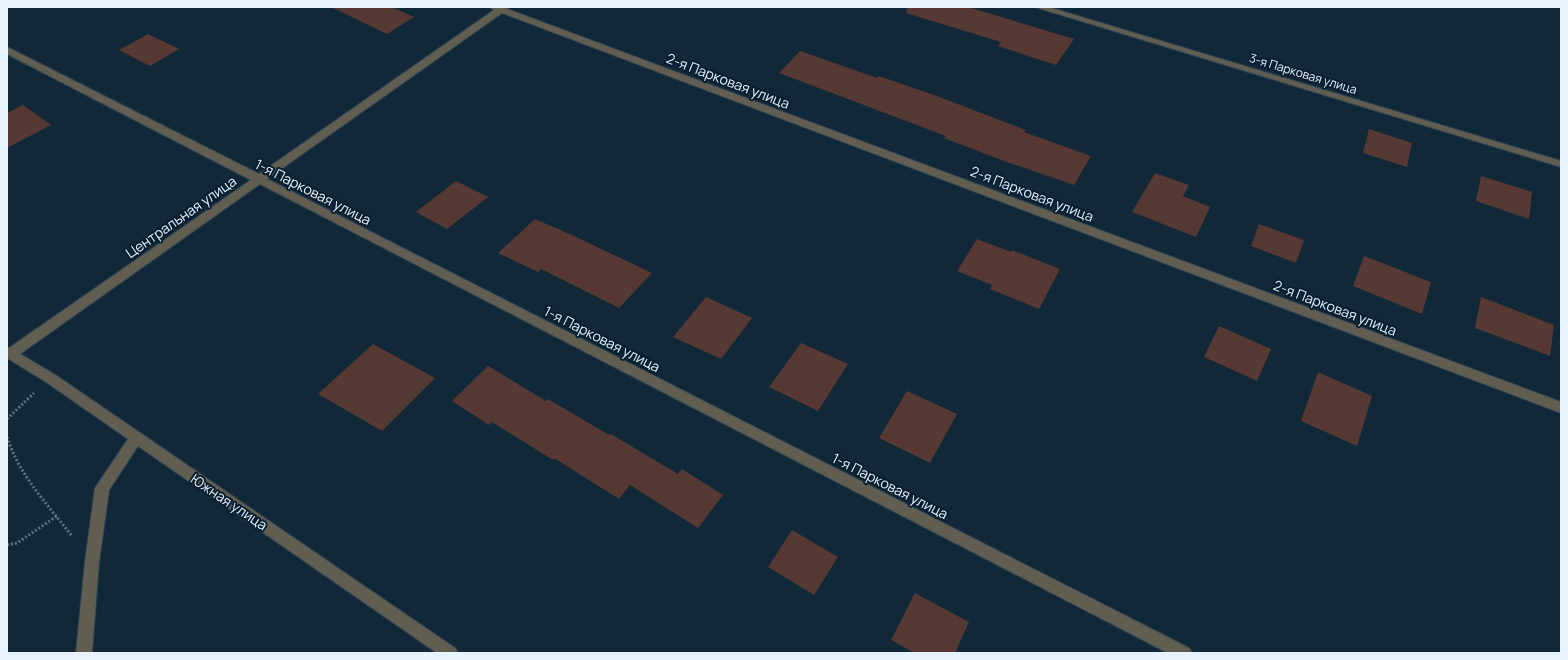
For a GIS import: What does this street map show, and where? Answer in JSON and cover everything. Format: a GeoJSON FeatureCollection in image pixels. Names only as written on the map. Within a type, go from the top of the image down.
{"type":"FeatureCollection","features":[{"type":"Feature","properties":{"kind":"street","name":"3-я Парковая улица"},"geometry":{"type":"LineString","coordinates":[[1039,7],[1561,164]]}},
{"type":"Feature","properties":{"kind":"street","name":"Центральная улица"},"geometry":{"type":"LineString","coordinates":[[8,353],[259,181],[500,8]]}},
{"type":"Feature","properties":{"kind":"street","name":"2-я Парковая улица"},"geometry":{"type":"LineString","coordinates":[[500,8],[1561,408]]}},
{"type":"Feature","properties":{"kind":"street","name":"1-я Парковая улица"},"geometry":{"type":"LineString","coordinates":[[7,50],[259,181],[1184,653]]}},
{"type":"Feature","properties":{"kind":"street","name":"Южная улица"},"geometry":{"type":"LineString","coordinates":[[8,353],[50,378],[450,653]]}},
{"type":"Feature","properties":{"kind":"street"},"geometry":{"type":"LineString","coordinates":[[84,653],[92,562],[102,488],[136,438]]}},
{"type":"Feature","properties":{"kind":"path"},"geometry":{"type":"LineString","coordinates":[[7,419],[50,378]]}},
{"type":"Feature","properties":{"kind":"path"},"geometry":{"type":"LineString","coordinates":[[7,437],[9,450],[30,481],[92,562]]}},
{"type":"Feature","properties":{"kind":"path"},"geometry":{"type":"LineString","coordinates":[[7,545],[17,543],[57,516]]}},
{"type":"Feature","properties":{"kind":"building"},"geometry":{"type":"Polygon","coordinates":[[[331,7],[392,7],[414,17],[387,34],[331,7]]]}},
{"type":"Feature","properties":{"kind":"building"},"geometry":{"type":"Polygon","coordinates":[[[907,7],[968,7],[1074,39],[1056,65],[998,46],[1001,42],[906,13],[907,7]]]}},
{"type":"Feature","properties":{"kind":"building"},"geometry":{"type":"Polygon","coordinates":[[[148,34],[179,49],[150,66],[119,50],[148,34]]]}},
{"type":"Feature","properties":{"kind":"building"},"geometry":{"type":"Polygon","coordinates":[[[800,51],[877,78],[879,76],[934,95],[1026,130],[1024,132],[1091,156],[1074,185],[1004,161],[944,138],[946,136],[779,73],[800,51]]]}},
{"type":"Feature","properties":{"kind":"building"},"geometry":{"type":"Polygon","coordinates":[[[23,105],[51,125],[7,148],[7,113],[23,105]]]}},
{"type":"Feature","properties":{"kind":"building"},"geometry":{"type":"Polygon","coordinates":[[[1369,129],[1412,143],[1407,167],[1363,153],[1369,129]]]}},
{"type":"Feature","properties":{"kind":"building"},"geometry":{"type":"Polygon","coordinates":[[[1155,173],[1189,185],[1183,196],[1210,207],[1196,237],[1132,212],[1155,173]]]}},
{"type":"Feature","properties":{"kind":"building"},"geometry":{"type":"Polygon","coordinates":[[[1481,176],[1532,192],[1529,219],[1476,201],[1481,176]]]}},
{"type":"Feature","properties":{"kind":"building"},"geometry":{"type":"Polygon","coordinates":[[[456,181],[488,197],[447,229],[416,212],[456,181]]]}},
{"type":"Feature","properties":{"kind":"building"},"geometry":{"type":"Polygon","coordinates":[[[535,219],[652,273],[619,308],[541,269],[538,272],[498,253],[535,219]]]}},
{"type":"Feature","properties":{"kind":"building"},"geometry":{"type":"Polygon","coordinates":[[[1259,224],[1304,240],[1296,263],[1251,246],[1259,224]]]}},
{"type":"Feature","properties":{"kind":"building"},"geometry":{"type":"Polygon","coordinates":[[[977,239],[1011,252],[1012,250],[1060,269],[1039,309],[990,289],[992,285],[957,271],[977,239]]]}},
{"type":"Feature","properties":{"kind":"building"},"geometry":{"type":"Polygon","coordinates":[[[1364,256],[1431,282],[1422,314],[1353,286],[1364,256]]]}},
{"type":"Feature","properties":{"kind":"building"},"geometry":{"type":"Polygon","coordinates":[[[706,297],[752,318],[721,359],[673,337],[706,297]]]}},
{"type":"Feature","properties":{"kind":"building"},"geometry":{"type":"Polygon","coordinates":[[[1481,297],[1554,325],[1550,356],[1475,328],[1481,297]]]}},
{"type":"Feature","properties":{"kind":"building"},"geometry":{"type":"Polygon","coordinates":[[[1219,326],[1271,349],[1257,381],[1204,357],[1219,326]]]}},
{"type":"Feature","properties":{"kind":"building"},"geometry":{"type":"Polygon","coordinates":[[[801,343],[848,364],[818,411],[769,387],[801,343]]]}},
{"type":"Feature","properties":{"kind":"building"},"geometry":{"type":"Polygon","coordinates":[[[373,344],[435,378],[382,431],[318,394],[373,344]]]}},
{"type":"Feature","properties":{"kind":"building"},"geometry":{"type":"Polygon","coordinates":[[[488,366],[546,401],[548,399],[678,474],[682,469],[723,495],[698,528],[630,485],[619,499],[554,458],[553,460],[492,422],[489,425],[452,401],[488,366]]]}},
{"type":"Feature","properties":{"kind":"building"},"geometry":{"type":"Polygon","coordinates":[[[1318,372],[1372,396],[1357,446],[1301,421],[1318,372]]]}},
{"type":"Feature","properties":{"kind":"building"},"geometry":{"type":"Polygon","coordinates":[[[907,391],[957,414],[930,463],[879,438],[907,391]]]}},
{"type":"Feature","properties":{"kind":"building"},"geometry":{"type":"Polygon","coordinates":[[[792,530],[838,557],[814,595],[768,567],[792,530]]]}},
{"type":"Feature","properties":{"kind":"building"},"geometry":{"type":"Polygon","coordinates":[[[915,593],[969,622],[955,653],[915,653],[891,640],[915,593]]]}}]}
